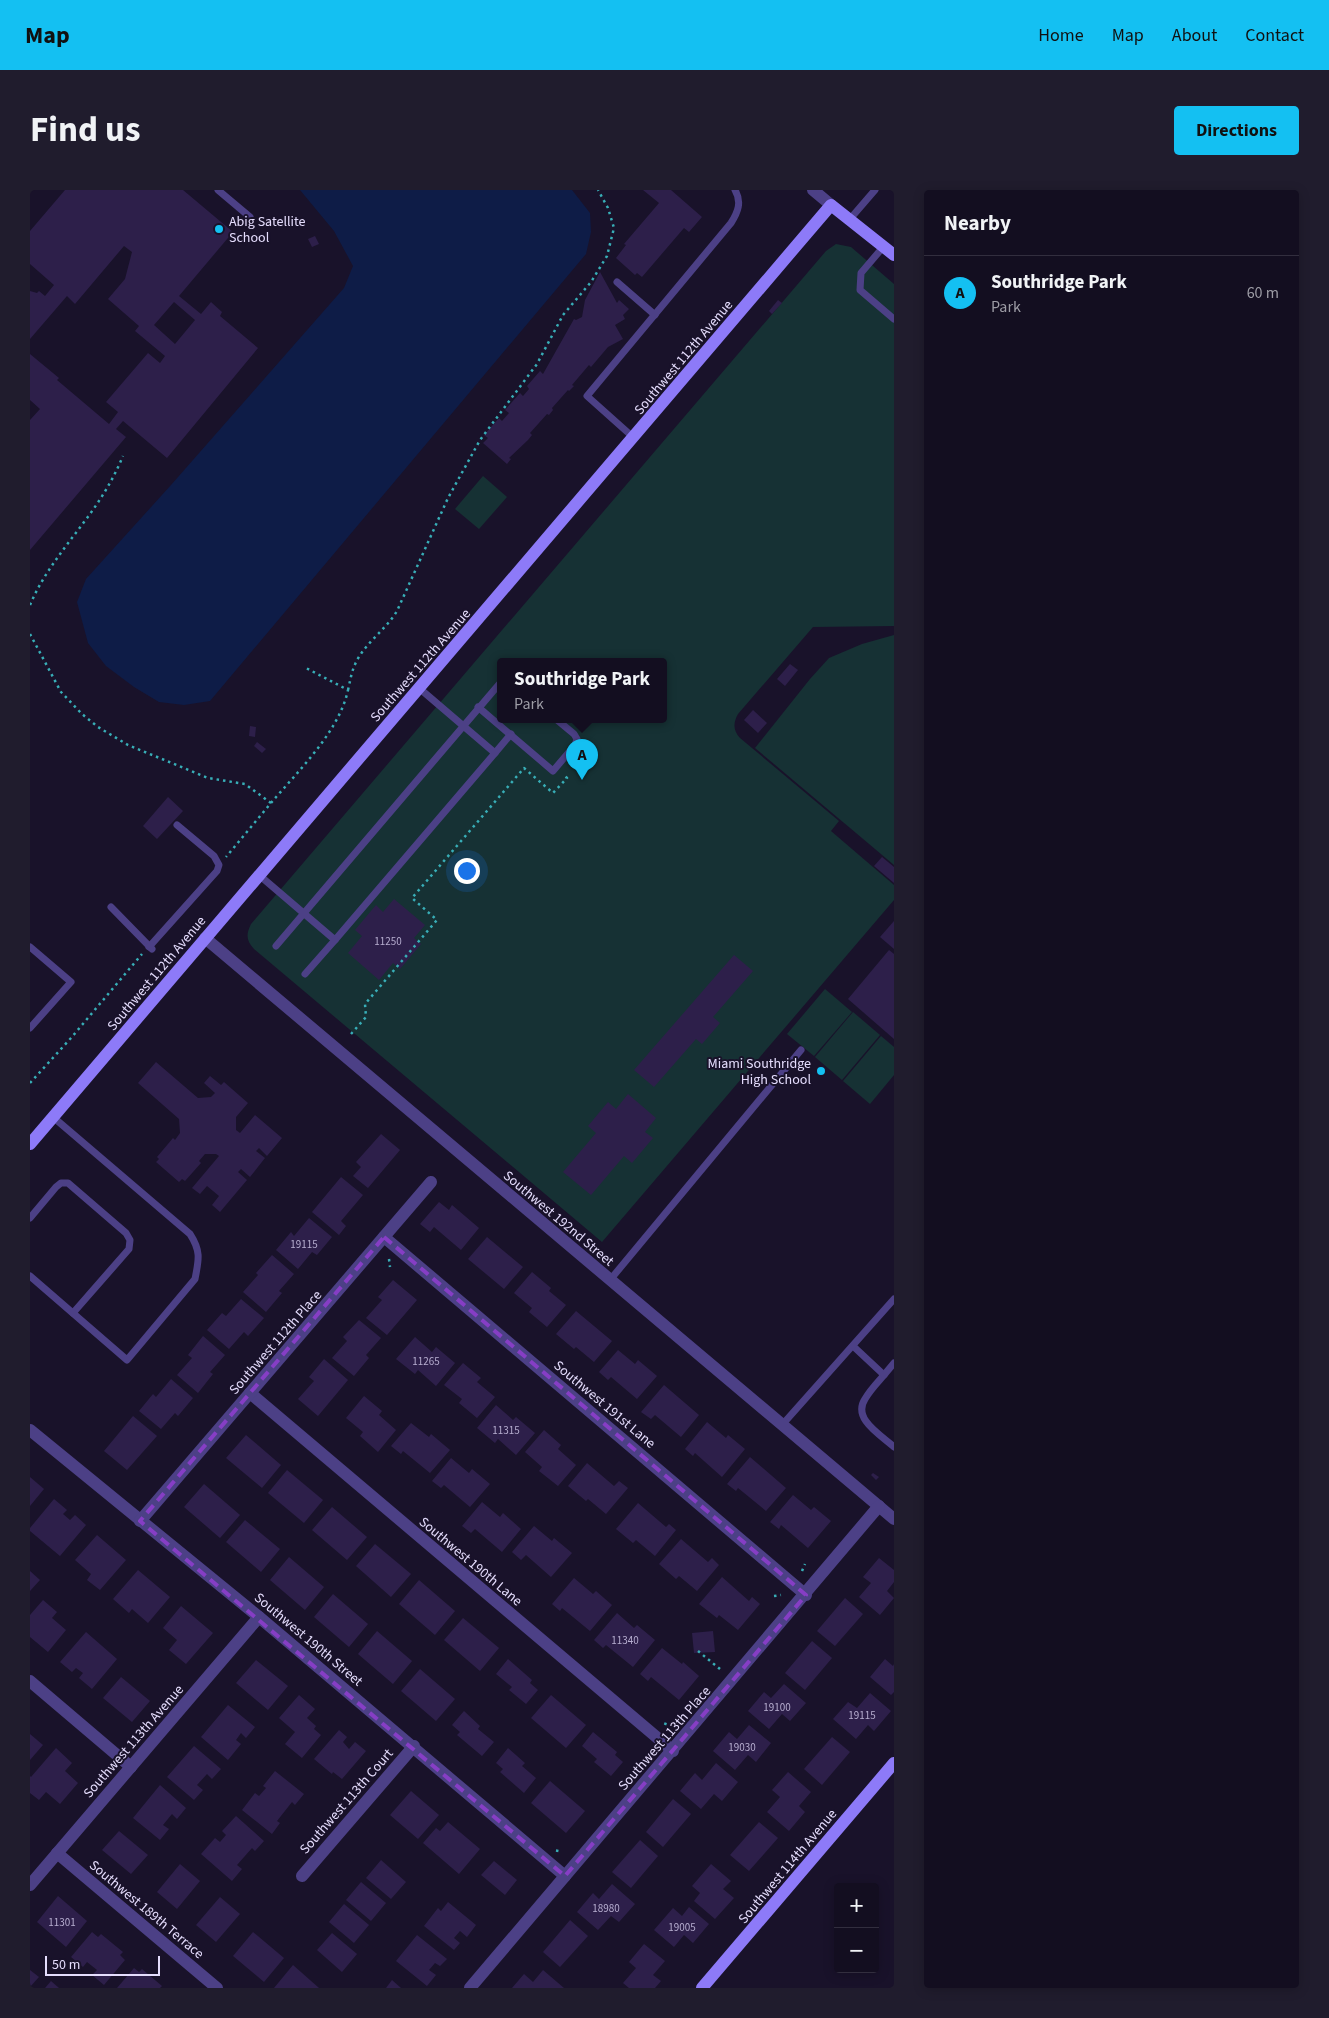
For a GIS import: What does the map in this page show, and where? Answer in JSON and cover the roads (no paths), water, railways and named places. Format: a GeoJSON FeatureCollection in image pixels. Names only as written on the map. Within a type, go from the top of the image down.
{"type":"FeatureCollection","features":[{"type":"Feature","properties":{"kind":"street"},"geometry":{"type":"LineString","coordinates":[[813,190],[894,255]]}},
{"type":"Feature","properties":{"kind":"street","name":"Southwest 112th Avenue"},"geometry":{"type":"LineString","coordinates":[[30,1144],[832,205]]}},
{"type":"Feature","properties":{"kind":"street","name":"Southwest 192nd Street"},"geometry":{"type":"LineString","coordinates":[[205,938],[894,1519]]}},
{"type":"Feature","properties":{"kind":"street","name":"Southwest 112th Place"},"geometry":{"type":"LineString","coordinates":[[140,1521],[431,1182]]}},
{"type":"Feature","properties":{"kind":"street","name":"Southwest 191st Lane"},"geometry":{"type":"LineString","coordinates":[[384,1237],[806,1595]]}},
{"type":"Feature","properties":{"kind":"street","name":"Southwest 190th Lane"},"geometry":{"type":"LineString","coordinates":[[250,1393],[673,1751]]}},
{"type":"Feature","properties":{"kind":"street","name":"Southwest 190th Street"},"geometry":{"type":"LineString","coordinates":[[30,1430],[414,1746],[565,1876]]}},
{"type":"Feature","properties":{"kind":"street","name":"Southwest 113th Place"},"geometry":{"type":"LineString","coordinates":[[470,1988],[880,1506]]}},
{"type":"Feature","properties":{"kind":"street","name":"Southwest 113th Avenue"},"geometry":{"type":"LineString","coordinates":[[30,1884],[259,1617]]}},
{"type":"Feature","properties":{"kind":"street"},"geometry":{"type":"LineString","coordinates":[[30,1681],[131,1767]]}},
{"type":"Feature","properties":{"kind":"street","name":"Southwest 113th Court"},"geometry":{"type":"LineString","coordinates":[[302,1876],[414,1746]]}},
{"type":"Feature","properties":{"kind":"street","name":"Southwest 114th Avenue"},"geometry":{"type":"LineString","coordinates":[[702,1988],[894,1763]]}},
{"type":"Feature","properties":{"kind":"street","name":"Southwest 189th Terrace"},"geometry":{"type":"LineString","coordinates":[[57,1853],[217,1988]]}},
{"type":"Feature","properties":{"kind":"lane"},"geometry":{"type":"LineString","coordinates":[[218,190],[250,217]]}},
{"type":"Feature","properties":{"kind":"lane"},"geometry":{"type":"LineString","coordinates":[[634,438],[587,396],[735,218],[739,202],[734,190]]}},
{"type":"Feature","properties":{"kind":"lane"},"geometry":{"type":"LineString","coordinates":[[850,219],[876,190]]}},
{"type":"Feature","properties":{"kind":"lane"},"geometry":{"type":"LineString","coordinates":[[884,246],[862,273],[860,290],[894,319]]}},
{"type":"Feature","properties":{"kind":"lane"},"geometry":{"type":"LineString","coordinates":[[617,282],[655,314]]}},
{"type":"Feature","properties":{"kind":"lane"},"geometry":{"type":"LineString","coordinates":[[276,946],[497,686]]}},
{"type":"Feature","properties":{"kind":"lane"},"geometry":{"type":"LineString","coordinates":[[419,688],[495,753]]}},
{"type":"Feature","properties":{"kind":"lane"},"geometry":{"type":"LineString","coordinates":[[478,707],[497,723]]}},
{"type":"Feature","properties":{"kind":"lane"},"geometry":{"type":"LineString","coordinates":[[498,723],[554,771],[576,745],[577,739],[561,723]]}},
{"type":"Feature","properties":{"kind":"lane"},"geometry":{"type":"LineString","coordinates":[[305,974],[511,734]]}},
{"type":"Feature","properties":{"kind":"lane"},"geometry":{"type":"LineString","coordinates":[[110,907],[149,949],[193,900],[219,865],[214,856],[177,825]]}},
{"type":"Feature","properties":{"kind":"lane"},"geometry":{"type":"LineString","coordinates":[[259,875],[335,940]]}},
{"type":"Feature","properties":{"kind":"lane"},"geometry":{"type":"LineString","coordinates":[[30,947],[71,982],[30,1028]]}},
{"type":"Feature","properties":{"kind":"lane"},"geometry":{"type":"LineString","coordinates":[[610,1280],[801,1050]]}},
{"type":"Feature","properties":{"kind":"lane"},"geometry":{"type":"LineString","coordinates":[[30,1276],[127,1360],[195,1279],[198,1264],[198,1248],[190,1234],[53,1117]]}},
{"type":"Feature","properties":{"kind":"lane"},"geometry":{"type":"LineString","coordinates":[[30,1218],[56,1187],[61,1183],[68,1183],[126,1234],[130,1240],[128,1249],[73,1313]]}},
{"type":"Feature","properties":{"kind":"lane"},"geometry":{"type":"LineString","coordinates":[[782,1425],[894,1299]]}},
{"type":"Feature","properties":{"kind":"lane"},"geometry":{"type":"LineString","coordinates":[[852,1346],[884,1374]]}},
{"type":"Feature","properties":{"kind":"lane"},"geometry":{"type":"LineString","coordinates":[[893,1443],[866,1422],[862,1413],[863,1400],[894,1363]]}},
{"type":"Feature","properties":{"kind":"water"},"geometry":{"type":"Polygon","coordinates":[[[300,190],[572,190],[590,213],[591,232],[586,254],[210,701],[184,705],[159,702],[134,687],[106,666],[88,643],[77,602],[86,579],[344,288],[353,266],[334,231],[300,190]]]}},
{"type":"Feature","properties":{"kind":"place","name":"Abig Satellite School"},"geometry":{"type":"Point","coordinates":[219,229]}},
{"type":"Feature","properties":{"kind":"place","name":"Southridge Park"},"geometry":{"type":"Point","coordinates":[582,780]}},
{"type":"Feature","properties":{"kind":"place","name":"Miami Southridge High School"},"geometry":{"type":"Point","coordinates":[821,1071]}}]}
